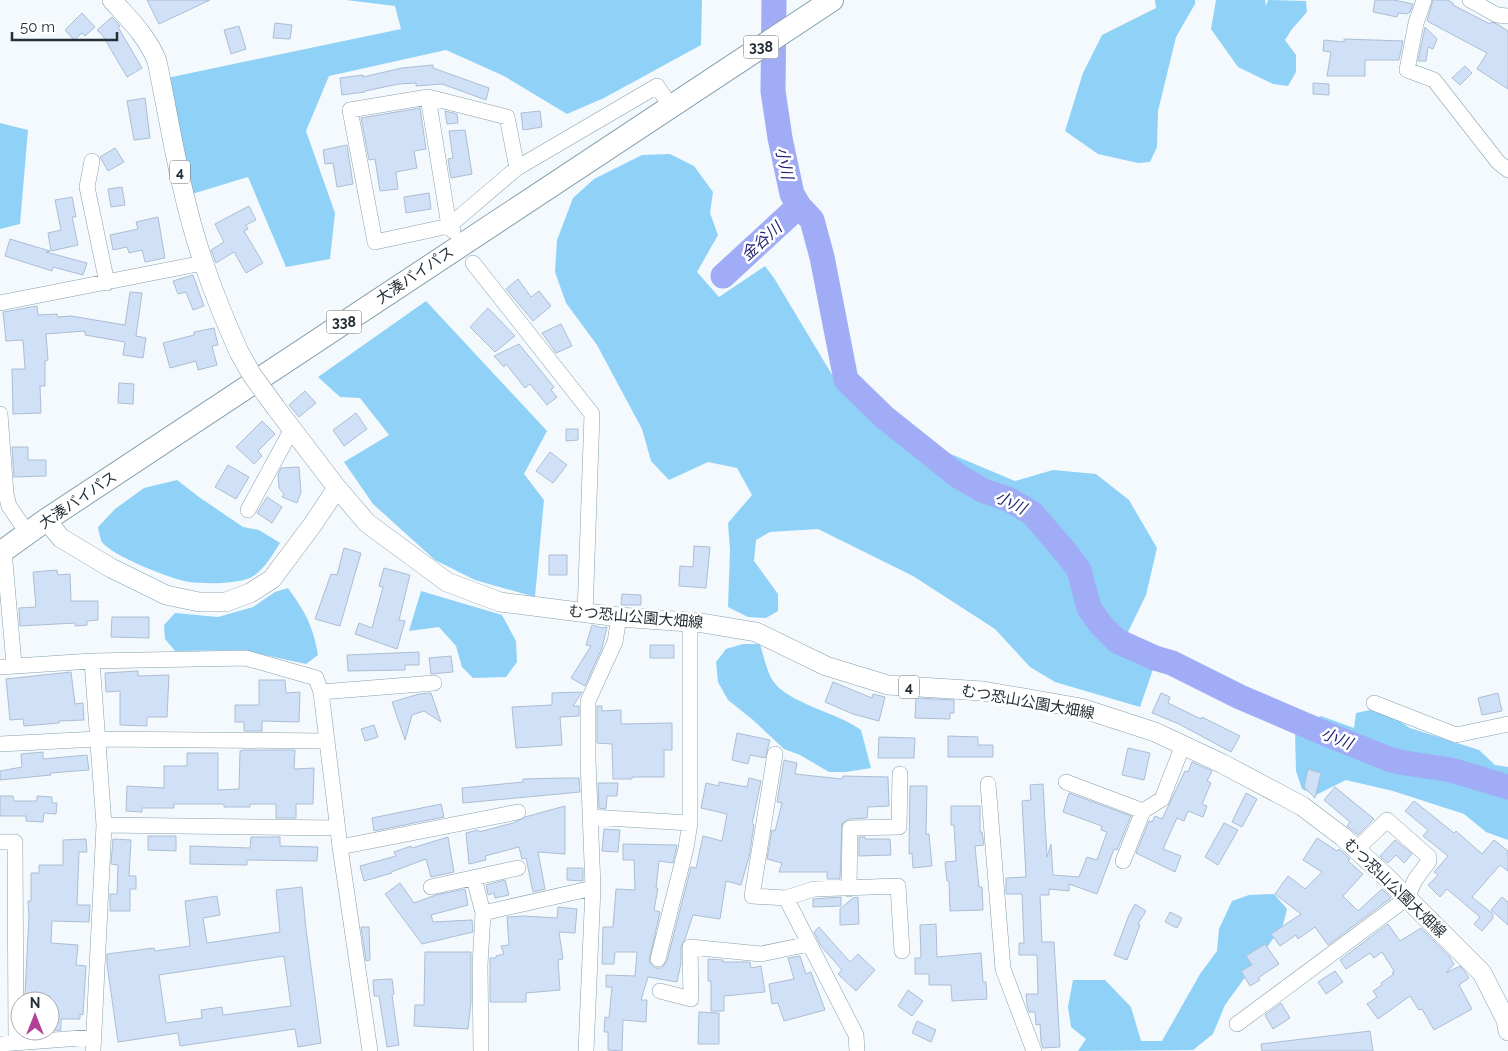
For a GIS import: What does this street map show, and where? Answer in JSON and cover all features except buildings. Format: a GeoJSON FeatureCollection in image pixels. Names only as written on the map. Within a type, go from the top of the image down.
{"type":"FeatureCollection","features":[{"type":"Feature","properties":{"kind":"highway","name":"大湊バイパス"},"geometry":{"type":"LineString","coordinates":[[2,552],[46,520],[500,218],[832,0]]}},
{"type":"Feature","properties":{"kind":"main road","name":"4"},"geometry":{"type":"LineString","coordinates":[[112,0],[151,46],[157,61],[184,195],[203,263]]}},
{"type":"Feature","properties":{"kind":"main road","name":"むつ恐山公園大畑線"},"geometry":{"type":"LineString","coordinates":[[203,263],[220,310],[239,352],[252,375],[337,488],[367,523],[447,582],[500,602],[585,614],[702,623],[756,632],[826,666],[888,685],[983,691],[1081,708],[1155,732],[1223,764],[1302,806],[1343,837],[1482,973],[1506,1020],[1508,1031]]}},
{"type":"Feature","properties":{"kind":"main road"},"geometry":{"type":"LineString","coordinates":[[46,520],[61,538],[111,568],[166,595],[198,602],[226,602],[250,593],[272,580],[314,524],[337,488]]}},
{"type":"Feature","properties":{"kind":"street"},"geometry":{"type":"LineString","coordinates":[[1424,0],[1416,23],[1407,70],[1434,80],[1498,162],[1508,170]]}},
{"type":"Feature","properties":{"kind":"street"},"geometry":{"type":"LineString","coordinates":[[1470,0],[1497,15],[1508,16]]}},
{"type":"Feature","properties":{"kind":"street"},"geometry":{"type":"LineString","coordinates":[[517,168],[507,117],[428,97],[350,110],[375,242],[451,229],[517,168],[657,86],[671,107]]}},
{"type":"Feature","properties":{"kind":"street"},"geometry":{"type":"LineString","coordinates":[[428,97],[451,229]]}},
{"type":"Feature","properties":{"kind":"street"},"geometry":{"type":"LineString","coordinates":[[92,161],[86,187],[107,282]]}},
{"type":"Feature","properties":{"kind":"street"},"geometry":{"type":"LineString","coordinates":[[0,303],[203,263]]}},
{"type":"Feature","properties":{"kind":"street"},"geometry":{"type":"LineString","coordinates":[[473,263],[592,414],[585,614]]}},
{"type":"Feature","properties":{"kind":"street"},"geometry":{"type":"LineString","coordinates":[[0,414],[1,452],[6,494],[9,506],[28,534]]}},
{"type":"Feature","properties":{"kind":"street"},"geometry":{"type":"LineString","coordinates":[[248,510],[292,429]]}},
{"type":"Feature","properties":{"kind":"street"},"geometry":{"type":"LineString","coordinates":[[2,552],[7,666],[92,660],[246,658],[316,678],[321,692],[340,847],[370,1051]]}},
{"type":"Feature","properties":{"kind":"street"},"geometry":{"type":"LineString","coordinates":[[586,1051],[593,888],[588,700],[615,642],[618,617]]}},
{"type":"Feature","properties":{"kind":"street"},"geometry":{"type":"LineString","coordinates":[[658,959],[686,848],[690,823],[690,622]]}},
{"type":"Feature","properties":{"kind":"street"},"geometry":{"type":"LineString","coordinates":[[0,1044],[94,1044],[104,825],[92,660]]}},
{"type":"Feature","properties":{"kind":"street"},"geometry":{"type":"LineString","coordinates":[[321,692],[434,683]]}},
{"type":"Feature","properties":{"kind":"street"},"geometry":{"type":"LineString","coordinates":[[1374,703],[1456,735],[1508,724]]}},
{"type":"Feature","properties":{"kind":"street"},"geometry":{"type":"LineString","coordinates":[[0,744],[97,739],[326,741]]}},
{"type":"Feature","properties":{"kind":"street"},"geometry":{"type":"LineString","coordinates":[[1123,861],[1143,811],[1162,799],[1183,745]]}},
{"type":"Feature","properties":{"kind":"street"},"geometry":{"type":"LineString","coordinates":[[775,754],[752,896],[786,898],[814,889],[898,886],[902,951]]}},
{"type":"Feature","properties":{"kind":"street"},"geometry":{"type":"LineString","coordinates":[[849,889],[850,828],[899,827],[900,774]]}},
{"type":"Feature","properties":{"kind":"street"},"geometry":{"type":"LineString","coordinates":[[1066,782],[1143,811]]}},
{"type":"Feature","properties":{"kind":"street"},"geometry":{"type":"LineString","coordinates":[[988,784],[1003,969],[1034,1051]]}},
{"type":"Feature","properties":{"kind":"street"},"geometry":{"type":"LineString","coordinates":[[340,847],[518,812]]}},
{"type":"Feature","properties":{"kind":"street"},"geometry":{"type":"LineString","coordinates":[[590,817],[690,823]]}},
{"type":"Feature","properties":{"kind":"street"},"geometry":{"type":"LineString","coordinates":[[1237,1024],[1407,898],[1416,880],[1430,861],[1430,857],[1387,820],[1357,850]]}},
{"type":"Feature","properties":{"kind":"street"},"geometry":{"type":"LineString","coordinates":[[104,825],[338,828]]}},
{"type":"Feature","properties":{"kind":"street"},"geometry":{"type":"LineString","coordinates":[[0,842],[14,842],[16,1043]]}},
{"type":"Feature","properties":{"kind":"street"},"geometry":{"type":"LineString","coordinates":[[430,887],[518,868]]}},
{"type":"Feature","properties":{"kind":"street"},"geometry":{"type":"LineString","coordinates":[[474,878],[483,913],[480,965],[481,1051]]}},
{"type":"Feature","properties":{"kind":"street"},"geometry":{"type":"LineString","coordinates":[[483,913],[593,888]]}},
{"type":"Feature","properties":{"kind":"street"},"geometry":{"type":"LineString","coordinates":[[786,898],[856,1035],[857,1051]]}},
{"type":"Feature","properties":{"kind":"street"},"geometry":{"type":"LineString","coordinates":[[660,991],[691,999],[690,947],[761,954],[809,944]]}},
{"type":"Feature","properties":{"kind":"shaded area"},"geometry":{"type":"Polygon","coordinates":[[[346,0],[702,0],[701,45],[604,98],[567,114],[504,76],[446,50],[329,76],[306,131],[335,213],[330,259],[286,267],[248,177],[192,194],[167,78],[401,29],[395,6],[346,0]]]}},
{"type":"Feature","properties":{"kind":"shaded area"},"geometry":{"type":"Polygon","coordinates":[[[1155,0],[1195,0],[1195,4],[1176,37],[1158,111],[1157,147],[1150,162],[1138,163],[1098,154],[1065,131],[1083,73],[1102,35],[1156,8],[1155,0]]]}},
{"type":"Feature","properties":{"kind":"shaded area"},"geometry":{"type":"Polygon","coordinates":[[[1216,0],[1265,0],[1266,6],[1268,0],[1306,1],[1307,12],[1285,40],[1296,55],[1296,72],[1288,86],[1273,84],[1238,67],[1211,29],[1216,0]]]}},
{"type":"Feature","properties":{"kind":"shaded area"},"geometry":{"type":"Polygon","coordinates":[[[0,123],[28,130],[20,224],[0,229],[0,123]]]}},
{"type":"Feature","properties":{"kind":"shaded area"},"geometry":{"type":"Polygon","coordinates":[[[670,154],[694,166],[713,192],[710,213],[718,235],[697,272],[719,297],[765,266],[843,393],[896,431],[1015,481],[1053,470],[1096,474],[1129,500],[1157,548],[1146,595],[1128,632],[1158,655],[1140,707],[1055,682],[1030,667],[995,629],[913,576],[818,529],[770,532],[756,540],[754,561],[778,594],[778,611],[766,618],[748,617],[728,607],[730,550],[728,523],[752,495],[737,468],[708,462],[669,480],[651,461],[642,429],[597,345],[566,303],[555,272],[557,240],[573,198],[594,179],[642,155],[670,154]]]}},
{"type":"Feature","properties":{"kind":"shaded area"},"geometry":{"type":"Polygon","coordinates":[[[426,301],[547,431],[524,474],[544,500],[535,597],[475,580],[435,560],[373,504],[344,462],[389,435],[360,398],[340,397],[318,377],[426,301]]]}},
{"type":"Feature","properties":{"kind":"shaded area"},"geometry":{"type":"Polygon","coordinates":[[[177,480],[243,527],[259,530],[280,543],[259,572],[244,580],[211,583],[189,582],[156,572],[129,560],[108,548],[102,542],[98,527],[115,509],[144,488],[177,480]]]}},
{"type":"Feature","properties":{"kind":"shaded area"},"geometry":{"type":"Polygon","coordinates":[[[288,588],[308,619],[314,635],[318,655],[306,664],[242,650],[175,651],[165,639],[164,625],[175,613],[218,617],[253,607],[275,592],[288,588]]]}},
{"type":"Feature","properties":{"kind":"shaded area"},"geometry":{"type":"Polygon","coordinates":[[[421,591],[502,615],[516,641],[517,662],[506,677],[473,678],[462,667],[456,646],[439,627],[409,631],[421,591]]]}},
{"type":"Feature","properties":{"kind":"shaded area"},"geometry":{"type":"Polygon","coordinates":[[[743,644],[760,644],[771,677],[780,689],[790,696],[861,730],[871,768],[846,772],[829,772],[800,755],[784,749],[728,700],[718,682],[716,662],[726,649],[743,644]]]}},
{"type":"Feature","properties":{"kind":"shaded area"},"geometry":{"type":"Polygon","coordinates":[[[1370,710],[1393,717],[1410,728],[1479,750],[1495,765],[1508,767],[1508,840],[1486,832],[1464,814],[1393,791],[1346,780],[1316,795],[1302,789],[1296,771],[1295,731],[1321,716],[1354,728],[1356,713],[1370,710]]]}},
{"type":"Feature","properties":{"kind":"shaded area"},"geometry":{"type":"Polygon","coordinates":[[[1274,894],[1287,909],[1283,925],[1225,1005],[1213,1034],[1193,1050],[1078,1051],[1086,1039],[1071,1027],[1068,1007],[1073,980],[1105,980],[1131,1007],[1141,1041],[1162,1041],[1200,974],[1217,951],[1219,929],[1232,901],[1249,895],[1274,894]]]}},
{"type":"Feature","properties":{"kind":"waterway","name":"小川"},"geometry":{"type":"LineString","coordinates":[[774,0],[773,91],[780,138],[792,194],[799,206],[812,220],[822,257],[846,380],[884,417],[958,476],[984,491],[1008,499],[1032,513],[1079,570],[1089,608],[1101,625],[1117,641],[1155,658],[1172,663],[1240,697],[1391,760],[1451,770],[1508,787]]}},
{"type":"Feature","properties":{"kind":"waterway","name":"金谷川"},"geometry":{"type":"LineString","coordinates":[[723,276],[799,206]]}}]}
